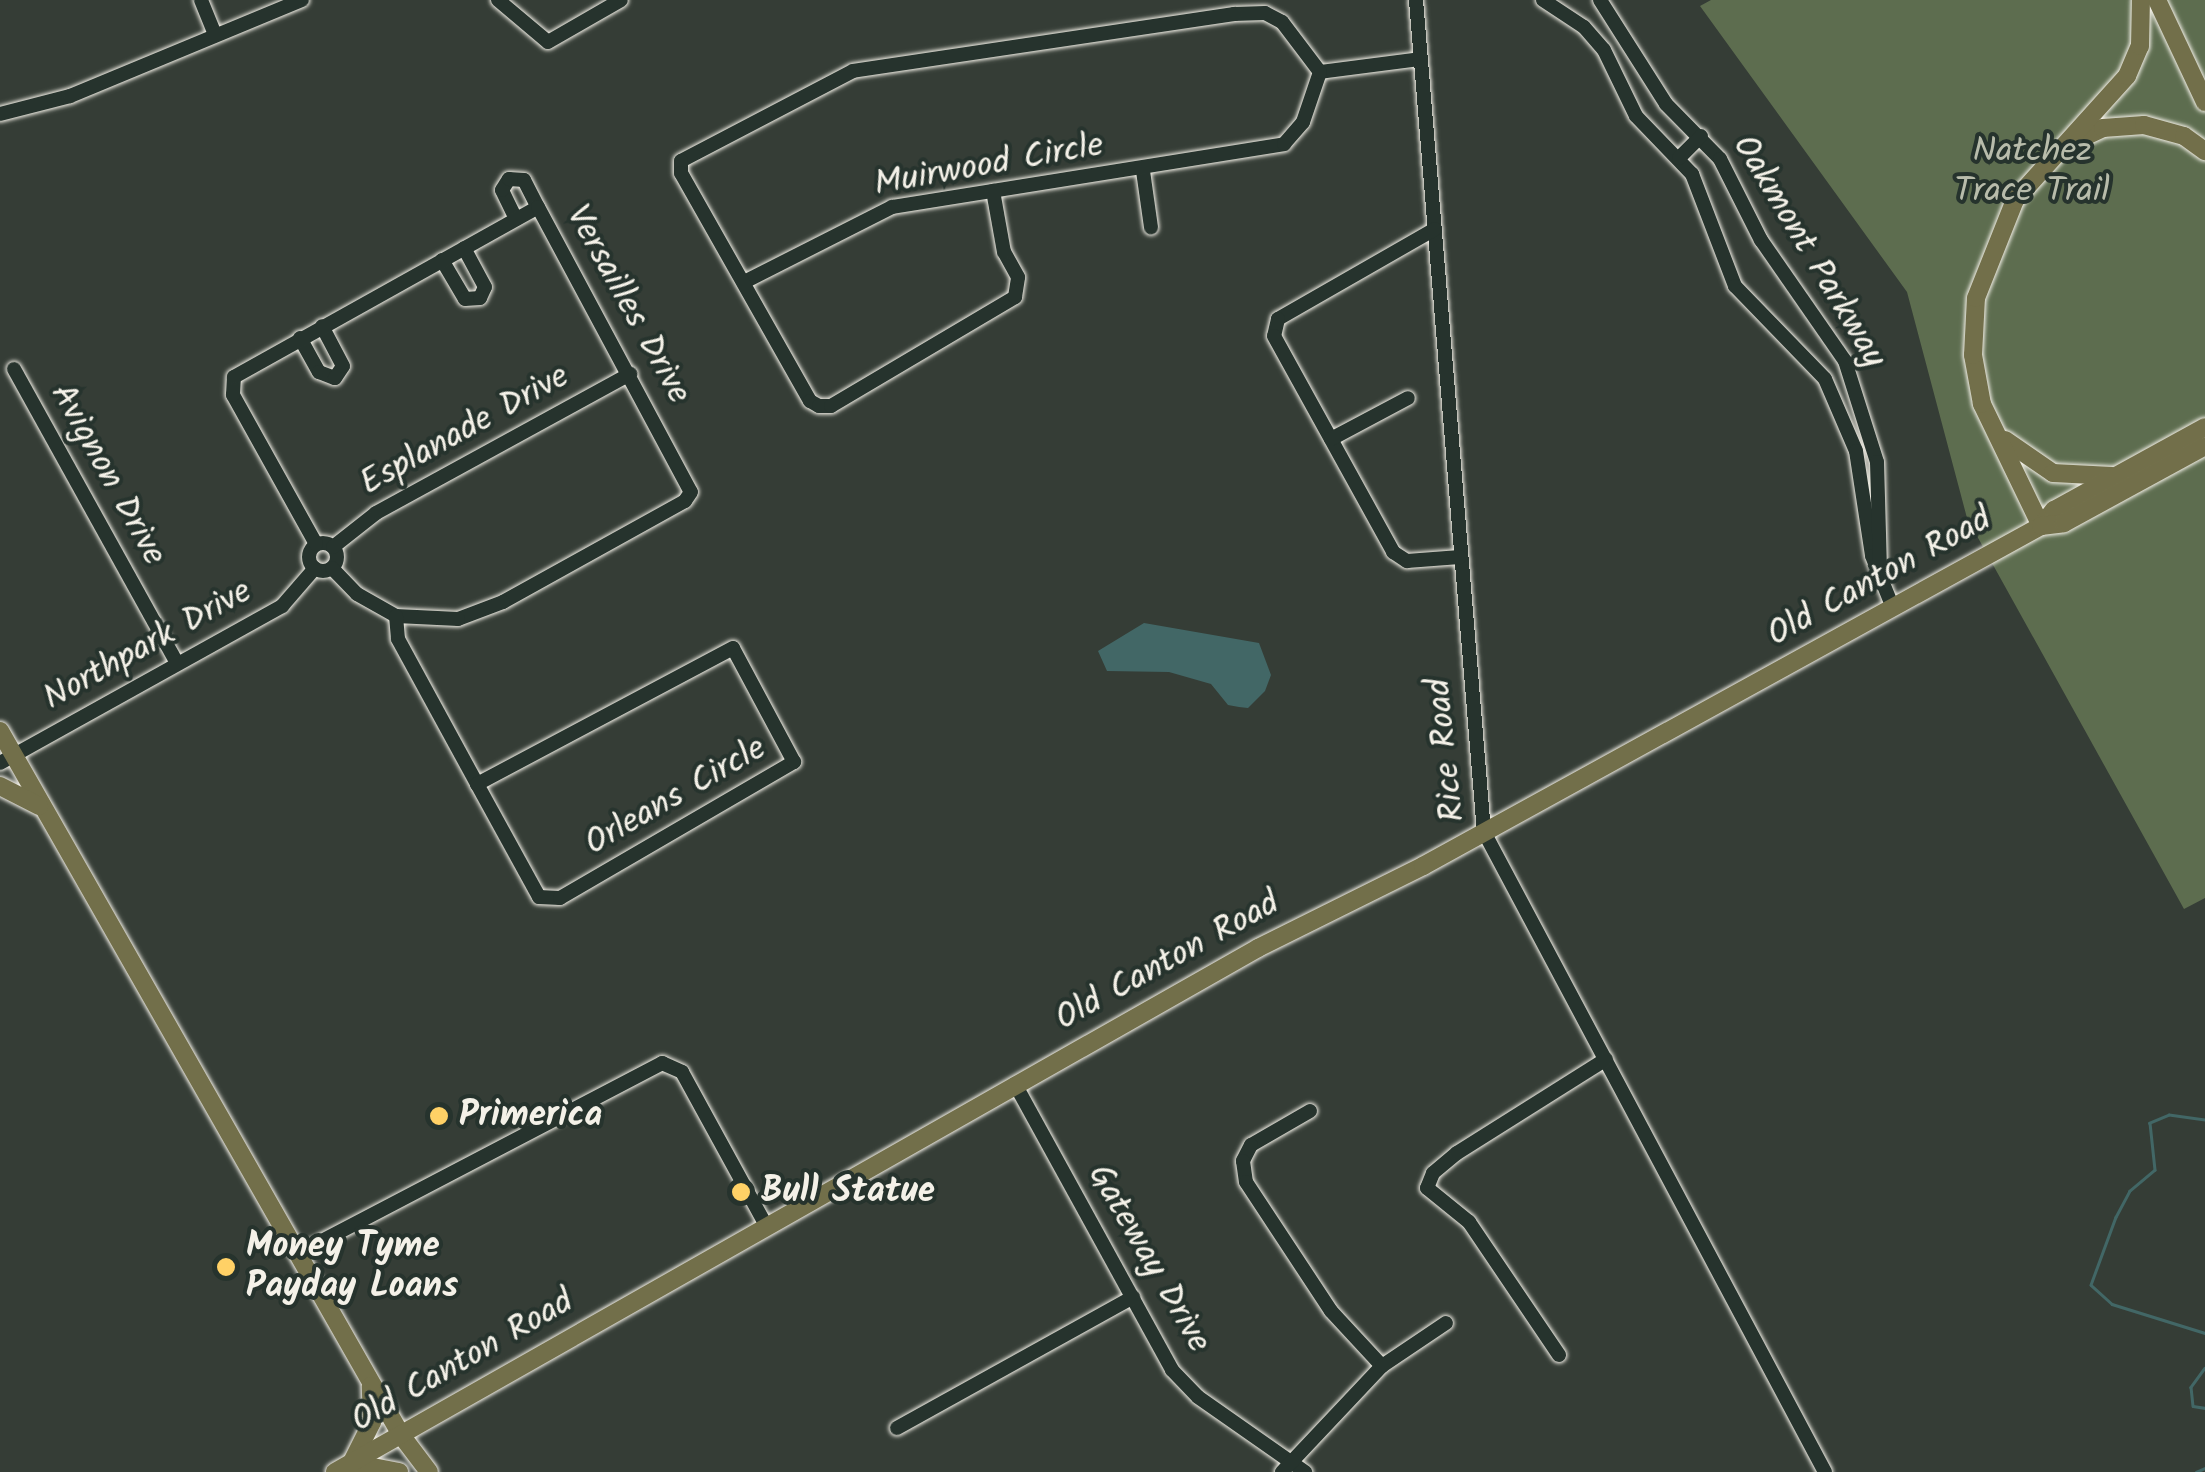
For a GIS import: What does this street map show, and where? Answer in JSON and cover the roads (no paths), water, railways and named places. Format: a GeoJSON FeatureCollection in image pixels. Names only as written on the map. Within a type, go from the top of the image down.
{"type":"FeatureCollection","features":[{"type":"Feature","properties":{"kind":"main road"},"geometry":{"type":"LineString","coordinates":[[2041,526],[1987,417],[1974,355],[1980,282],[2006,215],[2059,149],[2127,76],[2140,46],[2142,0]]}},
{"type":"Feature","properties":{"kind":"main road"},"geometry":{"type":"LineString","coordinates":[[2157,0],[2205,102]]}},
{"type":"Feature","properties":{"kind":"main road"},"geometry":{"type":"LineString","coordinates":[[2059,149],[2092,131],[2130,125],[2170,131],[2205,151]]}},
{"type":"Feature","properties":{"kind":"main road"},"geometry":{"type":"LineString","coordinates":[[1987,417],[2013,449],[2042,469],[2073,478],[2117,475]]}},
{"type":"Feature","properties":{"kind":"main road","name":"Old Canton Road"},"geometry":{"type":"LineString","coordinates":[[2041,526],[2054,510],[2205,426]]}},
{"type":"Feature","properties":{"kind":"main road","name":"Old Canton Road"},"geometry":{"type":"LineString","coordinates":[[343,1468],[1016,1084],[2041,526],[2064,523],[2205,446]]}},
{"type":"Feature","properties":{"kind":"main road"},"geometry":{"type":"LineString","coordinates":[[0,732],[7,760],[44,810],[401,1435],[429,1472]]}},
{"type":"Feature","properties":{"kind":"main road"},"geometry":{"type":"LineString","coordinates":[[0,786],[44,810]]}},
{"type":"Feature","properties":{"kind":"main road"},"geometry":{"type":"LineString","coordinates":[[343,1468],[372,1422],[371,1380]]}},
{"type":"Feature","properties":{"kind":"main road"},"geometry":{"type":"LineString","coordinates":[[401,1435],[408,1472]]}},
{"type":"Feature","properties":{"kind":"main road"},"geometry":{"type":"LineString","coordinates":[[343,1468],[382,1464],[400,1472]]}},
{"type":"Feature","properties":{"kind":"street"},"geometry":{"type":"LineString","coordinates":[[202,0],[216,35]]}},
{"type":"Feature","properties":{"kind":"street"},"geometry":{"type":"LineString","coordinates":[[0,114],[70,96],[302,0]]}},
{"type":"Feature","properties":{"kind":"street"},"geometry":{"type":"LineString","coordinates":[[498,0],[548,42],[621,0]]}},
{"type":"Feature","properties":{"kind":"street","name":"Rice Road"},"geometry":{"type":"LineString","coordinates":[[1416,0],[1484,832],[1825,1472]]}},
{"type":"Feature","properties":{"kind":"street","name":"Oakmont Parkway"},"geometry":{"type":"LineString","coordinates":[[1543,0],[1595,38],[1636,116],[1679,158],[1700,190],[1713,242],[1735,286],[1803,350],[1836,399],[1860,470],[1880,570],[1893,608]]}},
{"type":"Feature","properties":{"kind":"street","name":"Oakmont Parkway"},"geometry":{"type":"LineString","coordinates":[[1600,0],[1666,104],[1701,136],[1728,172],[1761,240],[1834,340],[1857,390],[1878,466],[1880,570]]}},
{"type":"Feature","properties":{"kind":"street"},"geometry":{"type":"LineString","coordinates":[[992,192],[1000,240],[1021,289],[1015,297],[831,406],[810,401],[746,280],[681,173],[681,161],[824,81],[872,68],[1264,13],[1293,33],[1320,72],[1420,58]]}},
{"type":"Feature","properties":{"kind":"street","name":"Muirwood Circle"},"geometry":{"type":"LineString","coordinates":[[746,280],[892,207],[1143,171],[1284,144],[1304,122],[1320,72]]}},
{"type":"Feature","properties":{"kind":"street"},"geometry":{"type":"LineString","coordinates":[[1679,158],[1701,136]]}},
{"type":"Feature","properties":{"kind":"street"},"geometry":{"type":"LineString","coordinates":[[1143,171],[1151,227]]}},
{"type":"Feature","properties":{"kind":"street"},"geometry":{"type":"LineString","coordinates":[[516,219],[502,190],[509,179],[524,180],[538,207]]}},
{"type":"Feature","properties":{"kind":"street","name":"Versailles Drive"},"geometry":{"type":"LineString","coordinates":[[316,544],[230,387],[239,372],[538,207],[690,481],[685,501],[474,616],[430,622],[396,616],[357,594],[332,568]]}},
{"type":"Feature","properties":{"kind":"street"},"geometry":{"type":"LineString","coordinates":[[1435,229],[1278,319],[1274,336],[1393,552],[1407,561],[1460,557]]}},
{"type":"Feature","properties":{"kind":"street"},"geometry":{"type":"LineString","coordinates":[[442,260],[464,299],[480,298],[485,287],[464,248]]}},
{"type":"Feature","properties":{"kind":"street"},"geometry":{"type":"LineString","coordinates":[[300,338],[319,372],[335,378],[342,366],[322,326]]}},
{"type":"Feature","properties":{"kind":"street","name":"Avignon Drive"},"geometry":{"type":"LineString","coordinates":[[14,368],[178,663]]}},
{"type":"Feature","properties":{"kind":"street","name":"Esplanade Drive"},"geometry":{"type":"LineString","coordinates":[[334,547],[376,513],[630,374]]}},
{"type":"Feature","properties":{"kind":"street"},"geometry":{"type":"LineString","coordinates":[[1836,399],[1857,390]]}},
{"type":"Feature","properties":{"kind":"street"},"geometry":{"type":"LineString","coordinates":[[1330,439],[1408,398]]}},
{"type":"Feature","properties":{"kind":"street"},"geometry":{"type":"LineString","coordinates":[[1860,470],[1878,466]]}},
{"type":"Feature","properties":{"kind":"street"},"geometry":{"type":"LineString","coordinates":[[316,544],[334,547],[332,568],[315,568],[310,555],[316,544]]}},
{"type":"Feature","properties":{"kind":"street","name":"Northpark Drive"},"geometry":{"type":"LineString","coordinates":[[7,760],[282,606],[315,568]]}},
{"type":"Feature","properties":{"kind":"street","name":"Orleans Circle"},"geometry":{"type":"LineString","coordinates":[[396,616],[398,639],[477,784],[540,898],[547,900],[794,762],[733,648],[477,784]]}},
{"type":"Feature","properties":{"kind":"street"},"geometry":{"type":"LineString","coordinates":[[1559,1355],[1469,1222],[1440,1192],[1427,1188],[1432,1172],[1456,1152],[1606,1059]]}},
{"type":"Feature","properties":{"kind":"street"},"geometry":{"type":"LineString","coordinates":[[298,1253],[662,1063],[682,1072],[767,1227]]}},
{"type":"Feature","properties":{"kind":"street","name":"Gateway Drive"},"geometry":{"type":"LineString","coordinates":[[1016,1084],[1172,1370],[1198,1397],[1285,1467],[1305,1472]]}},
{"type":"Feature","properties":{"kind":"street"},"geometry":{"type":"LineString","coordinates":[[1310,1111],[1250,1145],[1243,1160],[1246,1182],[1281,1244],[1382,1366]]}},
{"type":"Feature","properties":{"kind":"street"},"geometry":{"type":"LineString","coordinates":[[898,1428],[1133,1297]]}},
{"type":"Feature","properties":{"kind":"street"},"geometry":{"type":"LineString","coordinates":[[1285,1467],[1382,1366],[1446,1323]]}},
{"type":"Feature","properties":{"kind":"water"},"geometry":{"type":"Polygon","coordinates":[[[1144,623],[1259,643],[1271,675],[1265,691],[1248,708],[1239,707],[1228,705],[1211,684],[1169,672],[1107,671],[1098,651],[1144,623]]]}},
{"type":"Feature","properties":{"kind":"waterway"},"geometry":{"type":"LineString","coordinates":[[2205,1120],[2169,1115],[2150,1123],[2155,1170],[2130,1191],[2091,1285],[2112,1304],[2205,1333]]}},
{"type":"Feature","properties":{"kind":"waterway"},"geometry":{"type":"LineString","coordinates":[[2205,1368],[2191,1387],[2193,1406],[2205,1408]]}},
{"type":"Feature","properties":{"kind":"waterway"},"geometry":{"type":"LineString","coordinates":[[2196,1472],[2205,1468]]}},
{"type":"Feature","properties":{"kind":"place","name":"Primerica"},"geometry":{"type":"Point","coordinates":[439,1116]}},
{"type":"Feature","properties":{"kind":"place","name":"Bull Statue"},"geometry":{"type":"Point","coordinates":[741,1192]}},
{"type":"Feature","properties":{"kind":"place","name":"Money Tyme Payday Loans"},"geometry":{"type":"Point","coordinates":[226,1267]}},
{"type":"Feature","properties":{"kind":"park label","name":"Natchez Trace Trail"},"geometry":{"type":"Point","coordinates":[2032,172]}}]}
